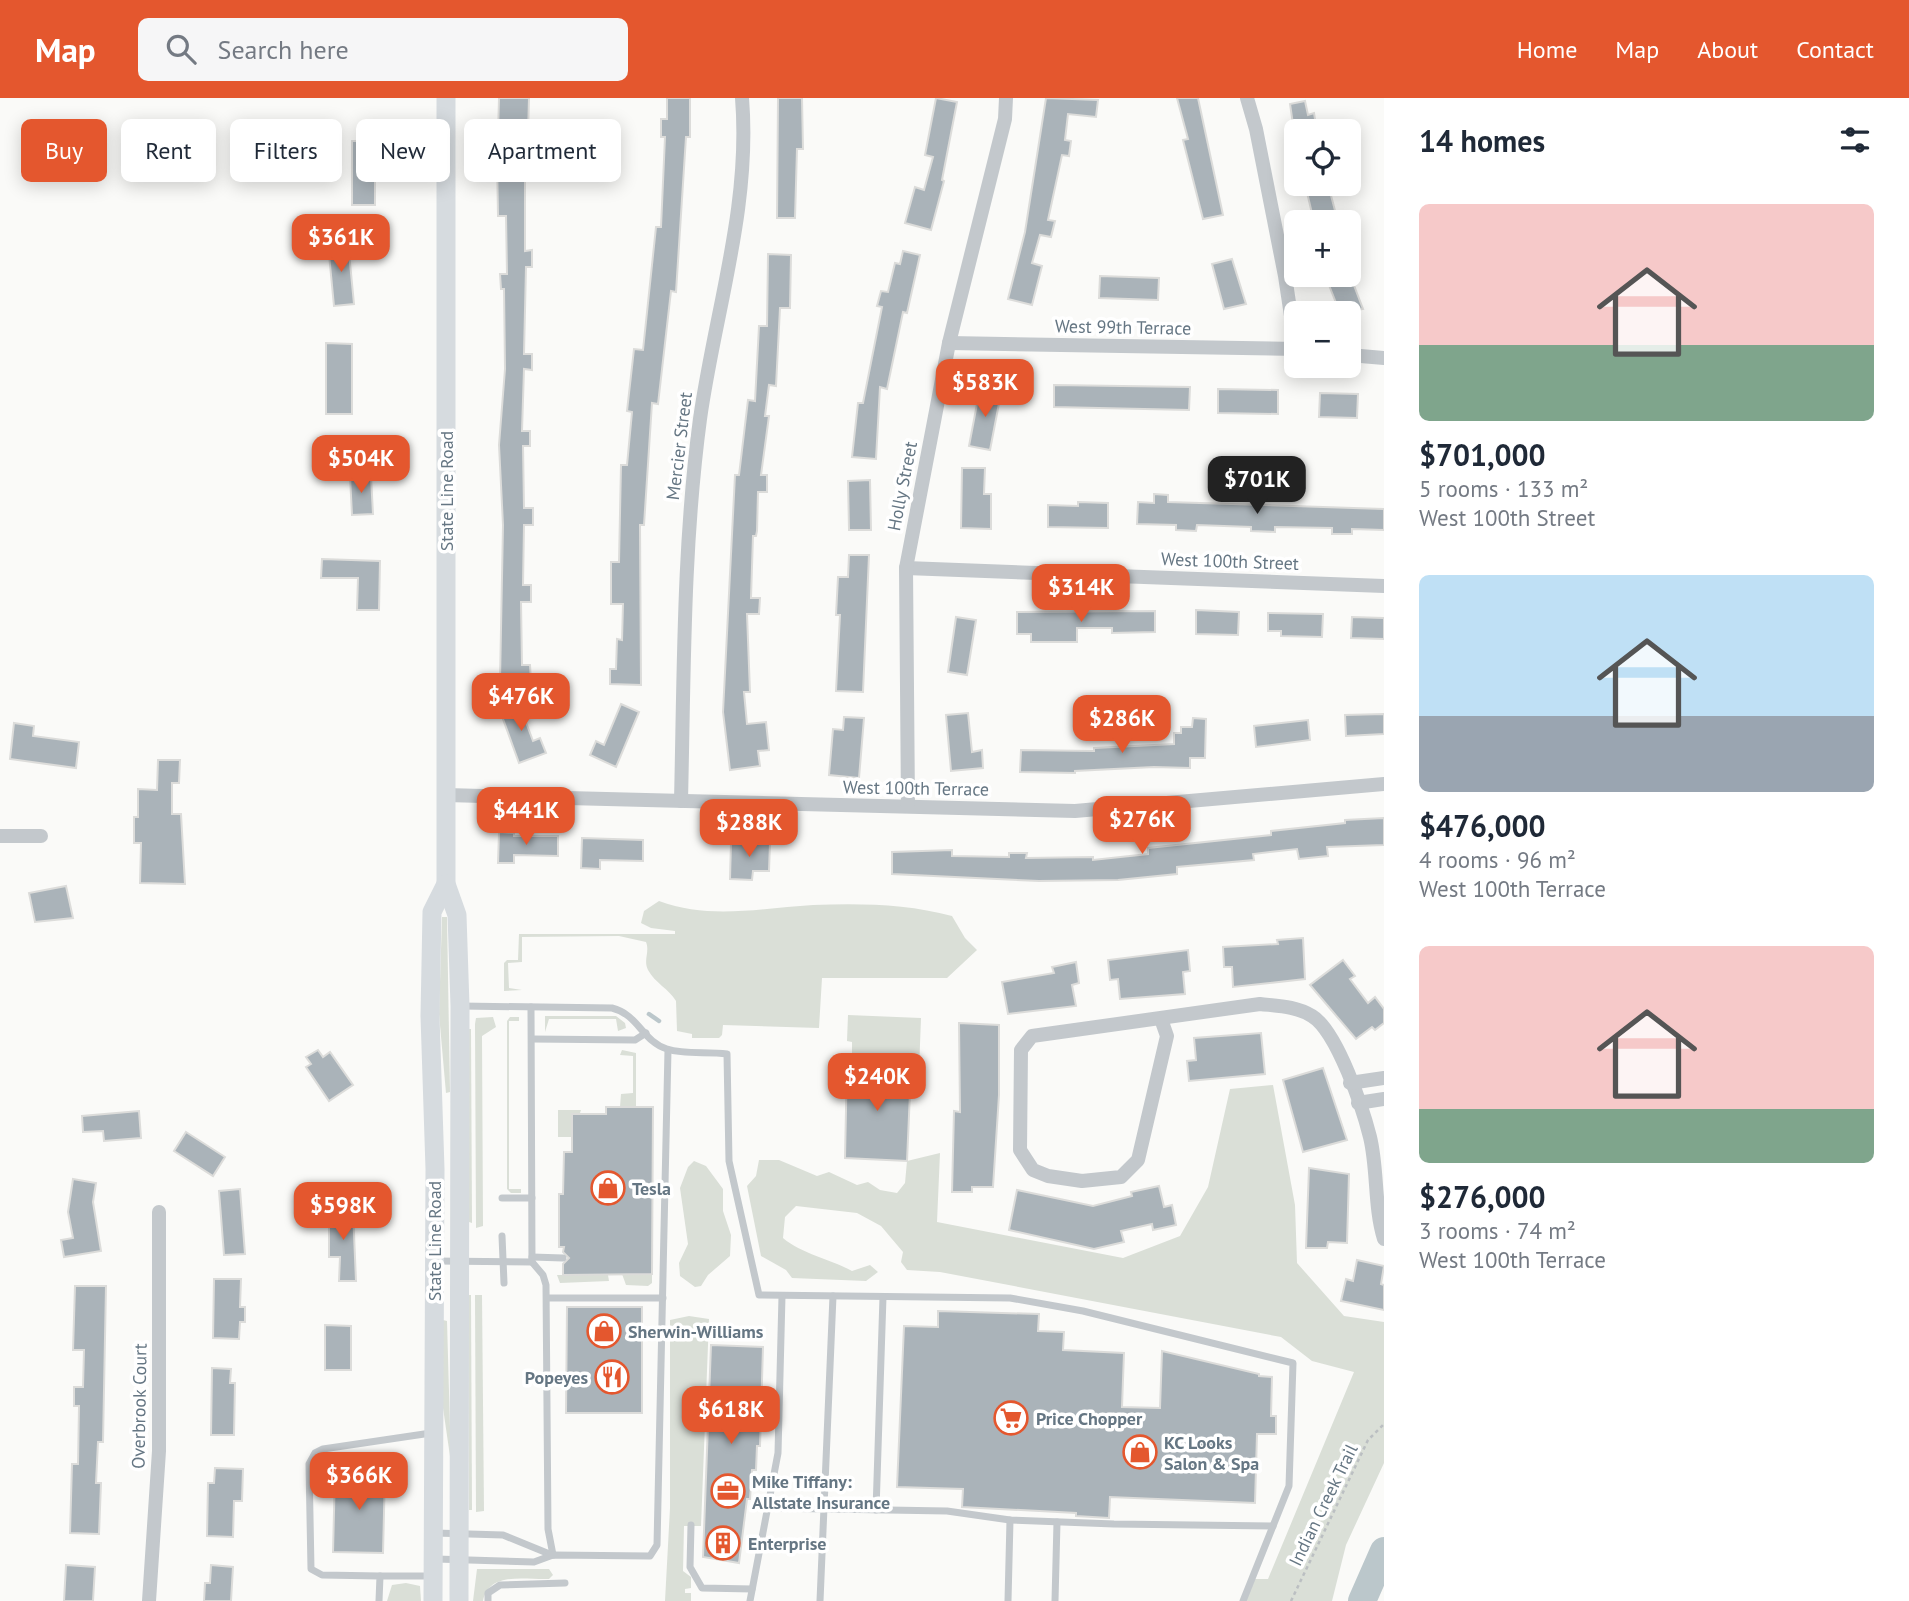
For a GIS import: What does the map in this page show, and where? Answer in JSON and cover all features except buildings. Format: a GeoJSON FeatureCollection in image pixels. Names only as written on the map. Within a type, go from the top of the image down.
{"type":"FeatureCollection","features":[{"type":"Feature","properties":{"kind":"main road","name":"State Line Road"},"geometry":{"type":"LineString","coordinates":[[446,98],[446,884],[457,915],[460,1006],[459,1601]]}},
{"type":"Feature","properties":{"kind":"main road","name":"State Line Road"},"geometry":{"type":"LineString","coordinates":[[433,1601],[434,1261],[430,1016],[432,912],[446,884]]}},
{"type":"Feature","properties":{"kind":"street","name":"Mercier Street"},"geometry":{"type":"LineString","coordinates":[[681,802],[685,594],[694,463],[712,346],[737,233],[745,126],[742,98]]}},
{"type":"Feature","properties":{"kind":"street","name":"Holly Street"},"geometry":{"type":"LineString","coordinates":[[908,806],[906,568],[949,343],[1005,119],[1006,98]]}},
{"type":"Feature","properties":{"kind":"street"},"geometry":{"type":"LineString","coordinates":[[1247,98],[1256,129],[1289,301]]}},
{"type":"Feature","properties":{"kind":"street","name":"West 99th Terrace"},"geometry":{"type":"LineString","coordinates":[[949,343],[1284,349]]}},
{"type":"Feature","properties":{"kind":"street"},"geometry":{"type":"LineString","coordinates":[[1361,356],[1384,358]]}},
{"type":"Feature","properties":{"kind":"street","name":"West 100th Street"},"geometry":{"type":"LineString","coordinates":[[906,568],[1384,586]]}},
{"type":"Feature","properties":{"kind":"street","name":"West 100th Terrace"},"geometry":{"type":"LineString","coordinates":[[446,794],[1075,811],[1384,784]]}},
{"type":"Feature","properties":{"kind":"street"},"geometry":{"type":"LineString","coordinates":[[0,836],[41,836]]}},
{"type":"Feature","properties":{"kind":"street"},"geometry":{"type":"LineString","coordinates":[[1161,1019],[1167,1036],[1138,1160],[1121,1177],[1082,1181],[1048,1176],[1033,1170],[1020,1150],[1021,1050],[1032,1036],[1260,1004],[1298,1009],[1316,1018],[1333,1041],[1358,1103],[1370,1138],[1384,1239]]}},
{"type":"Feature","properties":{"kind":"street"},"geometry":{"type":"LineString","coordinates":[[1350,1083],[1384,1078]]}},
{"type":"Feature","properties":{"kind":"street"},"geometry":{"type":"LineString","coordinates":[[1358,1103],[1384,1099]]}},
{"type":"Feature","properties":{"kind":"street","name":"Overbrook Court"},"geometry":{"type":"LineString","coordinates":[[149,1601],[160,1410],[159,1212]]}},
{"type":"Feature","properties":{"kind":"lane"},"geometry":{"type":"LineString","coordinates":[[460,1006],[622,1010],[631,1015],[652,1041],[668,1050],[727,1054],[729,1161],[759,1295],[1010,1298],[1083,1311],[1293,1363],[1289,1486],[1243,1601]]}},
{"type":"Feature","properties":{"kind":"lane"},"geometry":{"type":"LineString","coordinates":[[531,1007],[532,1259],[543,1275],[547,1298],[548,1529],[553,1555]]}},
{"type":"Feature","properties":{"kind":"lane"},"geometry":{"type":"LineString","coordinates":[[532,1039],[635,1040],[646,1033]]}},
{"type":"Feature","properties":{"kind":"lane"},"geometry":{"type":"LineString","coordinates":[[434,1433],[323,1449],[311,1458],[310,1569],[322,1575],[380,1576],[434,1567],[459,1559],[534,1562],[553,1555],[650,1556],[657,1545],[668,1050]]}},
{"type":"Feature","properties":{"kind":"lane"},"geometry":{"type":"LineString","coordinates":[[502,1198],[532,1198]]}},
{"type":"Feature","properties":{"kind":"lane"},"geometry":{"type":"LineString","coordinates":[[502,1236],[504,1283]]}},
{"type":"Feature","properties":{"kind":"lane"},"geometry":{"type":"LineString","coordinates":[[434,1261],[563,1258]]}},
{"type":"Feature","properties":{"kind":"lane"},"geometry":{"type":"LineString","coordinates":[[750,1601],[778,1453],[782,1296]]}},
{"type":"Feature","properties":{"kind":"lane"},"geometry":{"type":"LineString","coordinates":[[820,1601],[833,1296]]}},
{"type":"Feature","properties":{"kind":"lane"},"geometry":{"type":"LineString","coordinates":[[876,1510],[883,1297]]}},
{"type":"Feature","properties":{"kind":"lane"},"geometry":{"type":"LineString","coordinates":[[547,1298],[663,1298]]}},
{"type":"Feature","properties":{"kind":"lane"},"geometry":{"type":"LineString","coordinates":[[768,1508],[947,1511],[1010,1520],[1057,1522],[1273,1526]]}},
{"type":"Feature","properties":{"kind":"lane"},"geometry":{"type":"LineString","coordinates":[[1008,1601],[1010,1520]]}},
{"type":"Feature","properties":{"kind":"lane"},"geometry":{"type":"LineString","coordinates":[[1055,1601],[1057,1522]]}},
{"type":"Feature","properties":{"kind":"lane"},"geometry":{"type":"LineString","coordinates":[[691,1525],[690,1567],[702,1588],[752,1589]]}},
{"type":"Feature","properties":{"kind":"lane"},"geometry":{"type":"LineString","coordinates":[[434,1533],[503,1535],[553,1555]]}},
{"type":"Feature","properties":{"kind":"lane"},"geometry":{"type":"LineString","coordinates":[[379,1601],[380,1576]]}},
{"type":"Feature","properties":{"kind":"lane"},"geometry":{"type":"LineString","coordinates":[[488,1601],[488,1593],[500,1585],[565,1583]]}},
{"type":"Feature","properties":{"kind":"path","name":"Indian Creek Trail"},"geometry":{"type":"LineString","coordinates":[[1291,1601],[1368,1440],[1384,1424]]}},
{"type":"Feature","properties":{"kind":"shaded area"},"geometry":{"type":"Polygon","coordinates":[[[659,901],[678,907],[716,911],[848,904],[918,909],[952,916],[965,938],[977,950],[947,978],[822,978],[819,1028],[723,1025],[719,1038],[692,1038],[692,1034],[677,1031],[676,1001],[648,970],[646,942],[619,936],[522,937],[522,962],[508,963],[509,988],[522,990],[504,991],[504,963],[507,960],[518,960],[519,934],[675,934],[675,931],[651,928],[641,923],[644,911],[659,901]]]}},
{"type":"Feature","properties":{"kind":"shaded area"},"geometry":{"type":"Polygon","coordinates":[[[442,917],[447,917],[450,1092],[446,1093],[439,1014],[442,917]]]}},
{"type":"Feature","properties":{"kind":"shaded area"},"geometry":{"type":"Polygon","coordinates":[[[848,1015],[921,1018],[919,1071],[876,1069],[876,1064],[852,1063],[852,1042],[847,1041],[848,1015]]]}},
{"type":"Feature","properties":{"kind":"shaded area"},"geometry":{"type":"Polygon","coordinates":[[[545,1016],[616,1016],[625,1023],[626,1028],[618,1031],[616,1019],[549,1019],[545,1032],[545,1016]]]}},
{"type":"Feature","properties":{"kind":"shaded area"},"geometry":{"type":"Polygon","coordinates":[[[493,1017],[496,1027],[482,1036],[483,1226],[476,1228],[475,1024],[476,1018],[493,1017]]]}},
{"type":"Feature","properties":{"kind":"shaded area"},"geometry":{"type":"Polygon","coordinates":[[[510,1017],[519,1017],[519,1021],[509,1021],[509,1189],[521,1189],[521,1193],[511,1193],[507,1189],[507,1021],[510,1017]]]}},
{"type":"Feature","properties":{"kind":"shaded area"},"geometry":{"type":"Polygon","coordinates":[[[468,1029],[471,1029],[472,1223],[469,1222],[468,1029]]]}},
{"type":"Feature","properties":{"kind":"shaded area"},"geometry":{"type":"Polygon","coordinates":[[[622,1050],[636,1053],[636,1107],[620,1107],[621,1094],[633,1093],[633,1056],[620,1055],[622,1050]]]}},
{"type":"Feature","properties":{"kind":"shaded area"},"geometry":{"type":"Polygon","coordinates":[[[1273,1085],[1295,1205],[1297,1263],[1344,1316],[1384,1322],[1384,1463],[1346,1545],[1332,1601],[1246,1601],[1255,1579],[1268,1579],[1354,1372],[1312,1361],[1281,1337],[940,1272],[907,1270],[901,1262],[903,1252],[881,1226],[857,1213],[796,1206],[785,1217],[783,1238],[799,1248],[852,1271],[870,1265],[878,1272],[866,1281],[792,1278],[786,1270],[761,1256],[747,1186],[756,1176],[759,1160],[779,1160],[817,1176],[829,1172],[857,1185],[868,1182],[880,1190],[897,1193],[905,1183],[907,1161],[940,1153],[937,1222],[1123,1258],[1180,1236],[1208,1187],[1230,1089],[1273,1085]]]}},
{"type":"Feature","properties":{"kind":"shaded area"},"geometry":{"type":"Polygon","coordinates":[[[558,1110],[581,1110],[572,1137],[558,1137],[558,1110]]]}},
{"type":"Feature","properties":{"kind":"shaded area"},"geometry":{"type":"Polygon","coordinates":[[[694,1161],[706,1166],[723,1189],[723,1211],[731,1235],[730,1256],[708,1275],[701,1286],[695,1287],[680,1276],[679,1263],[688,1244],[680,1188],[688,1167],[694,1161]]]}},
{"type":"Feature","properties":{"kind":"shaded area"},"geometry":{"type":"Polygon","coordinates":[[[622,1274],[652,1274],[652,1283],[648,1286],[626,1285],[622,1274]]]}},
{"type":"Feature","properties":{"kind":"shaded area"},"geometry":{"type":"Polygon","coordinates":[[[557,1275],[608,1275],[609,1281],[560,1283],[557,1275]]]}},
{"type":"Feature","properties":{"kind":"shaded area"},"geometry":{"type":"Polygon","coordinates":[[[468,1295],[471,1295],[472,1510],[469,1510],[468,1295]]]}},
{"type":"Feature","properties":{"kind":"shaded area"},"geometry":{"type":"Polygon","coordinates":[[[475,1295],[482,1295],[484,1511],[476,1512],[475,1295]]]}},
{"type":"Feature","properties":{"kind":"shaded area"},"geometry":{"type":"Polygon","coordinates":[[[689,1316],[709,1319],[701,1526],[684,1526],[683,1571],[691,1577],[691,1588],[685,1589],[685,1593],[691,1593],[691,1601],[665,1601],[670,1508],[670,1320],[689,1316]]]}},
{"type":"Feature","properties":{"kind":"shaded area"},"geometry":{"type":"Polygon","coordinates":[[[443,1320],[447,1321],[451,1463],[443,1408],[443,1320]]]}},
{"type":"Feature","properties":{"kind":"shaded area"},"geometry":{"type":"Polygon","coordinates":[[[477,1569],[549,1569],[553,1575],[549,1579],[519,1578],[500,1581],[492,1585],[483,1601],[473,1601],[477,1569]]]}},
{"type":"Feature","properties":{"kind":"shaded area"},"geometry":{"type":"Polygon","coordinates":[[[406,1583],[420,1586],[421,1601],[387,1601],[392,1585],[406,1583]]]}},
{"type":"Feature","properties":{"kind":"waterway"},"geometry":{"type":"LineString","coordinates":[[649,1014],[659,1021]]}},
{"type":"Feature","properties":{"kind":"waterway"},"geometry":{"type":"LineString","coordinates":[[1362,1601],[1384,1551]]}},
{"type":"Feature","properties":{"kind":"place","name":"Tesla"},"geometry":{"type":"Point","coordinates":[608,1188]}},
{"type":"Feature","properties":{"kind":"place","name":"Sherwin-Williams"},"geometry":{"type":"Point","coordinates":[604,1331]}},
{"type":"Feature","properties":{"kind":"place","name":"Popeyes"},"geometry":{"type":"Point","coordinates":[612,1377]}},
{"type":"Feature","properties":{"kind":"place","name":"Price Chopper"},"geometry":{"type":"Point","coordinates":[1011,1418]}},
{"type":"Feature","properties":{"kind":"place","name":"KC Looks Salon & Spa"},"geometry":{"type":"Point","coordinates":[1140,1452]}},
{"type":"Feature","properties":{"kind":"place","name":"Mike Tiffany: Allstate Insurance"},"geometry":{"type":"Point","coordinates":[728,1491]}},
{"type":"Feature","properties":{"kind":"place","name":"Enterprise"},"geometry":{"type":"Point","coordinates":[723,1543]}}]}
